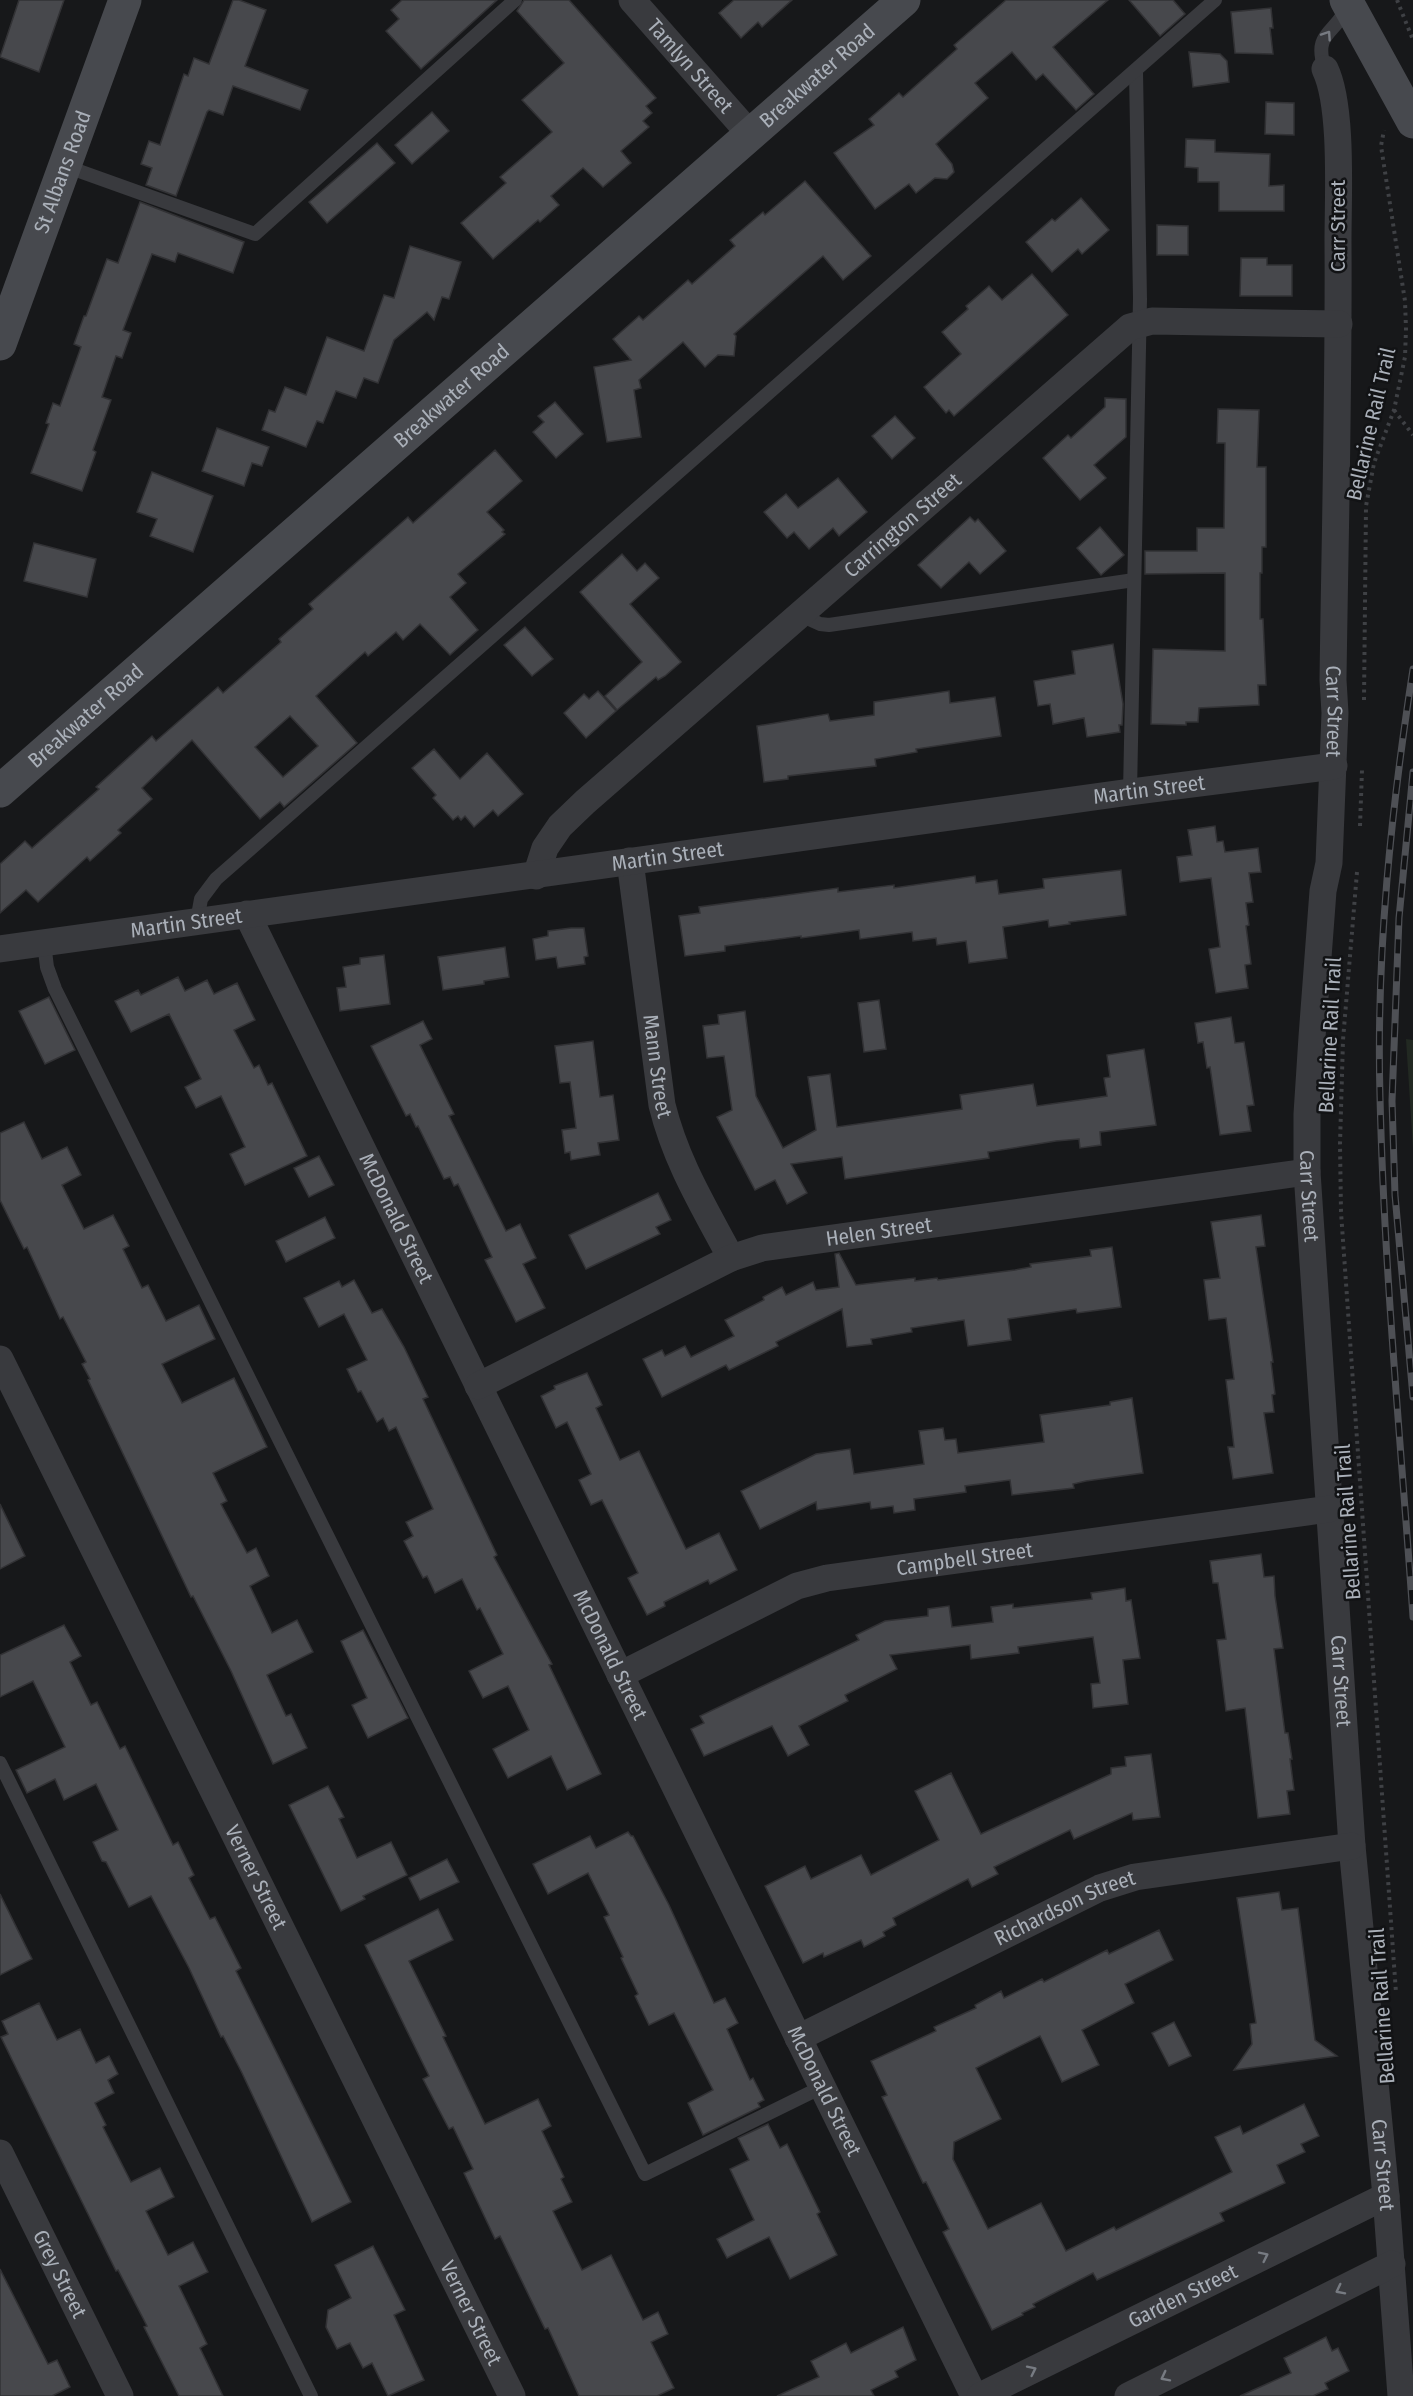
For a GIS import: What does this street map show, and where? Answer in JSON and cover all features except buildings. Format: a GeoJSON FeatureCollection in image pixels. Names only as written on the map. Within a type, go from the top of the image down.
{"type":"FeatureCollection","features":[{"type":"Feature","properties":{"kind":"street","name":"St Albans Road"},"geometry":{"type":"LineString","coordinates":[[0,344],[126,0]]}},
{"type":"Feature","properties":{"kind":"street","name":"Tamlyn Street"},"geometry":{"type":"LineString","coordinates":[[632,0],[750,134]]}},
{"type":"Feature","properties":{"kind":"street","name":"Breakwater Road"},"geometry":{"type":"LineString","coordinates":[[0,791],[903,0]]}},
{"type":"Feature","properties":{"kind":"street"},"geometry":{"type":"LineString","coordinates":[[1349,6],[1410,117]]}},
{"type":"Feature","properties":{"kind":"street","name":"Carr Street"},"geometry":{"type":"LineString","coordinates":[[1325,69],[1330,81],[1338,152],[1339,324],[1333,680],[1335,713],[1329,863],[1323,891],[1310,1055],[1307,1172],[1352,1846],[1386,2196],[1401,2396]]}},
{"type":"Feature","properties":{"kind":"street"},"geometry":{"type":"LineString","coordinates":[[1140,322],[1339,324]]}},
{"type":"Feature","properties":{"kind":"street","name":"Carrington Street"},"geometry":{"type":"LineString","coordinates":[[536,876],[545,848],[560,826],[585,802],[1089,360],[1130,327],[1140,322]]}},
{"type":"Feature","properties":{"kind":"street","name":"Martin Street"},"geometry":{"type":"LineString","coordinates":[[0,949],[1130,792],[1334,766]]}},
{"type":"Feature","properties":{"kind":"street","name":"Mann Street"},"geometry":{"type":"LineString","coordinates":[[630,861],[663,1105],[669,1132],[679,1159],[731,1258]]}},
{"type":"Feature","properties":{"kind":"street","name":"McDonald Street"},"geometry":{"type":"LineString","coordinates":[[247,914],[974,2396]]}},
{"type":"Feature","properties":{"kind":"street","name":"Helen Street"},"geometry":{"type":"LineString","coordinates":[[478,1386],[731,1258],[762,1248],[1307,1172]]}},
{"type":"Feature","properties":{"kind":"street","name":"Verner Street"},"geometry":{"type":"LineString","coordinates":[[0,1359],[512,2396]]}},
{"type":"Feature","properties":{"kind":"street","name":"Campbell Street"},"geometry":{"type":"LineString","coordinates":[[620,1675],[797,1586],[826,1578],[1329,1509]]}},
{"type":"Feature","properties":{"kind":"street","name":"Richardson Street"},"geometry":{"type":"LineString","coordinates":[[798,2038],[1100,1888],[1135,1876],[1352,1846]]}},
{"type":"Feature","properties":{"kind":"street","name":"Grey Street"},"geometry":{"type":"LineString","coordinates":[[0,2153],[120,2396]]}},
{"type":"Feature","properties":{"kind":"street","name":"Garden Street"},"geometry":{"type":"LineString","coordinates":[[980,2396],[1386,2196]]}},
{"type":"Feature","properties":{"kind":"street"},"geometry":{"type":"LineString","coordinates":[[1128,2396],[1392,2264]]}},
{"type":"Feature","properties":{"kind":"lane"},"geometry":{"type":"LineString","coordinates":[[65,166],[255,234],[515,0]]}},
{"type":"Feature","properties":{"kind":"lane"},"geometry":{"type":"LineString","coordinates":[[197,921],[201,899],[216,879],[1136,72],[1215,0]]}},
{"type":"Feature","properties":{"kind":"lane","name":"Carr Street"},"geometry":{"type":"LineString","coordinates":[[1325,69],[1320,53],[1321,45],[1327,33],[1349,6]]}},
{"type":"Feature","properties":{"kind":"lane"},"geometry":{"type":"LineString","coordinates":[[1130,792],[1140,322],[1136,72]]}},
{"type":"Feature","properties":{"kind":"lane"},"geometry":{"type":"LineString","coordinates":[[798,614],[820,624],[829,625],[1134,580]]}},
{"type":"Feature","properties":{"kind":"lane"},"geometry":{"type":"LineString","coordinates":[[44,943],[47,967],[55,989],[645,2174],[822,2087]]}},
{"type":"Feature","properties":{"kind":"lane"},"geometry":{"type":"LineString","coordinates":[[0,1763],[311,2396]]}},
{"type":"Feature","properties":{"kind":"path"},"geometry":{"type":"LineString","coordinates":[[1397,0],[1413,40]]}},
{"type":"Feature","properties":{"kind":"path","name":"Bellarine Rail Trail"},"geometry":{"type":"LineString","coordinates":[[1363,709],[1366,506],[1374,463],[1394,410],[1405,357],[1405,301],[1387,186],[1382,137],[1388,124],[1410,117]]}},
{"type":"Feature","properties":{"kind":"path"},"geometry":{"type":"LineString","coordinates":[[1394,410],[1413,435]]}},
{"type":"Feature","properties":{"kind":"path"},"geometry":{"type":"LineString","coordinates":[[1360,832],[1362,766]]}},
{"type":"Feature","properties":{"kind":"path","name":"Bellarine Rail Trail"},"geometry":{"type":"LineString","coordinates":[[1358,863],[1343,1040],[1341,1212],[1396,1998]]}},
{"type":"Feature","properties":{"kind":"shaded area"},"geometry":{"type":"Polygon","coordinates":[[[1406,1039],[1413,1040],[1413,1149],[1406,1039]]]}},
{"type":"Feature","properties":{"kind":"railway"},"geometry":{"type":"LineString","coordinates":[[1413,669],[1398,776],[1387,883],[1379,1043],[1385,1227],[1413,1617]]}},
{"type":"Feature","properties":{"kind":"railway"},"geometry":{"type":"LineString","coordinates":[[1413,772],[1399,918],[1392,1101],[1395,1195],[1413,1397]]}}]}
